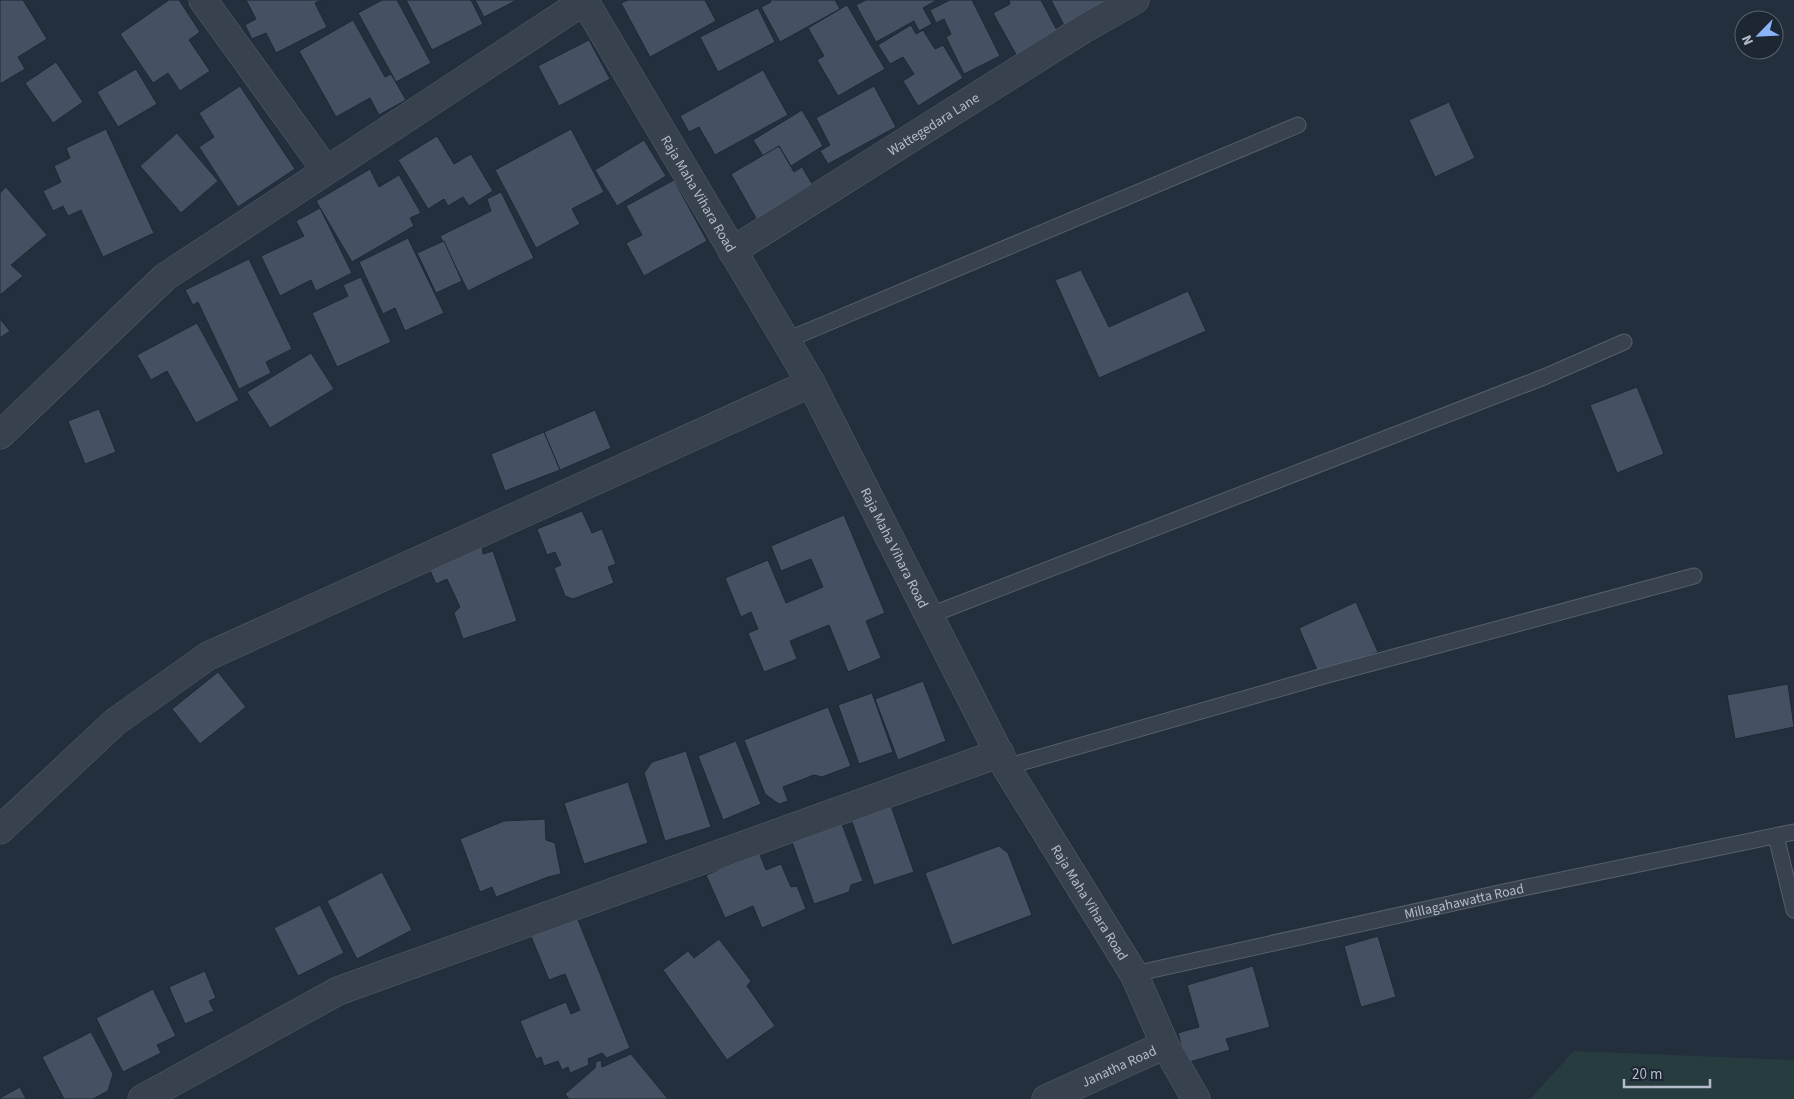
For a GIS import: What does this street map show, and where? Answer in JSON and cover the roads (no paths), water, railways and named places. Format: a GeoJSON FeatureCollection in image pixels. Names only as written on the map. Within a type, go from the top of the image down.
{"type":"FeatureCollection","features":[{"type":"Feature","properties":{"kind":"street"},"geometry":{"type":"LineString","coordinates":[[203,0],[325,169]]}},
{"type":"Feature","properties":{"kind":"street"},"geometry":{"type":"LineString","coordinates":[[0,435],[165,277],[325,169],[584,0]]}},
{"type":"Feature","properties":{"kind":"street","name":"Raja Maha Vihara Road"},"geometry":{"type":"LineString","coordinates":[[584,0],[812,383],[928,616],[1003,760],[1134,974],[1165,1045],[1196,1099]]}},
{"type":"Feature","properties":{"kind":"street","name":"Wattegedara Lane"},"geometry":{"type":"LineString","coordinates":[[732,251],[1082,30],[1135,0]]}},
{"type":"Feature","properties":{"kind":"street"},"geometry":{"type":"LineString","coordinates":[[0,830],[115,722],[208,656],[812,383]]}},
{"type":"Feature","properties":{"kind":"street"},"geometry":{"type":"LineString","coordinates":[[142,1099],[338,991],[1003,760]]}},
{"type":"Feature","properties":{"kind":"street","name":"Janatha Road"},"geometry":{"type":"LineString","coordinates":[[1046,1099],[1165,1045]]}},
{"type":"Feature","properties":{"kind":"lane"},"geometry":{"type":"LineString","coordinates":[[787,340],[1298,124]]}},
{"type":"Feature","properties":{"kind":"lane"},"geometry":{"type":"LineString","coordinates":[[928,616],[1544,377],[1624,342]]}},
{"type":"Feature","properties":{"kind":"lane"},"geometry":{"type":"LineString","coordinates":[[1003,760],[1694,576]]}},
{"type":"Feature","properties":{"kind":"lane","name":"Millagahawatta Road"},"geometry":{"type":"LineString","coordinates":[[1134,974],[1508,890],[1794,832]]}},
{"type":"Feature","properties":{"kind":"lane"},"geometry":{"type":"LineString","coordinates":[[1776,836],[1794,910]]}}]}
